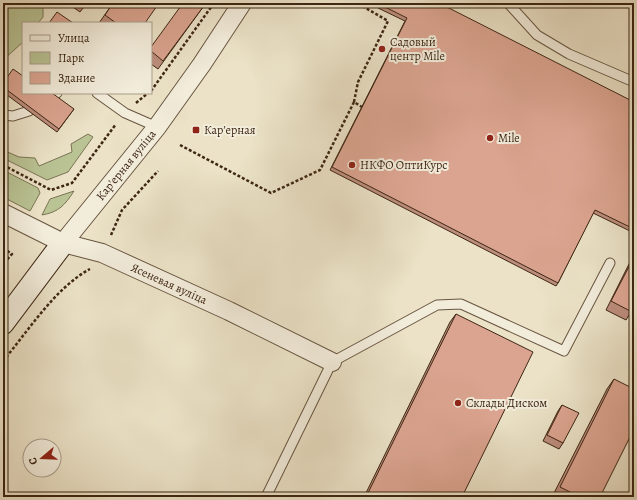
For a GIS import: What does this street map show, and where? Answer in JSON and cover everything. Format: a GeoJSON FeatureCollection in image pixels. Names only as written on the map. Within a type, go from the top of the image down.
{"type":"FeatureCollection","features":[{"type":"Feature","properties":{"kind":"street","name":"Карʼерная вуліца"},"geometry":{"type":"LineString","coordinates":[[3,323],[63,243],[157,127],[202,64],[242,3]]}},
{"type":"Feature","properties":{"kind":"street","name":"Ясеневая вуліца"},"geometry":{"type":"LineString","coordinates":[[3,213],[63,243],[102,253],[332,362]]}},
{"type":"Feature","properties":{"kind":"lane"},"geometry":{"type":"LineString","coordinates":[[508,3],[537,35],[569,54],[634,82]]}},
{"type":"Feature","properties":{"kind":"lane"},"geometry":{"type":"LineString","coordinates":[[98,94],[125,113],[157,127]]}},
{"type":"Feature","properties":{"kind":"lane"},"geometry":{"type":"LineString","coordinates":[[3,114],[13,116],[29,111]]}},
{"type":"Feature","properties":{"kind":"lane"},"geometry":{"type":"LineString","coordinates":[[266,497],[332,362],[437,305],[461,304],[564,351],[610,263]]}},
{"type":"Feature","properties":{"kind":"path"},"geometry":{"type":"LineString","coordinates":[[152,90],[214,3]]}},
{"type":"Feature","properties":{"kind":"path"},"geometry":{"type":"LineString","coordinates":[[180,145],[271,193],[320,170],[354,102],[358,82],[388,21],[356,3]]}},
{"type":"Feature","properties":{"kind":"path"},"geometry":{"type":"LineString","coordinates":[[364,7],[366,3]]}},
{"type":"Feature","properties":{"kind":"path"},"geometry":{"type":"LineString","coordinates":[[3,165],[51,190],[72,182],[125,113],[147,94]]}},
{"type":"Feature","properties":{"kind":"path"},"geometry":{"type":"LineString","coordinates":[[354,102],[362,106]]}},
{"type":"Feature","properties":{"kind":"path"},"geometry":{"type":"LineString","coordinates":[[111,235],[122,210],[158,171]]}},
{"type":"Feature","properties":{"kind":"path"},"geometry":{"type":"LineString","coordinates":[[3,248],[12,254],[3,264]]}},
{"type":"Feature","properties":{"kind":"path"},"geometry":{"type":"LineString","coordinates":[[3,361],[62,289],[75,277],[92,267]]}},
{"type":"Feature","properties":{"kind":"green space"},"geometry":{"type":"Polygon","coordinates":[[[6,3],[43,3],[43,17],[39,22],[22,22],[22,43],[3,60],[3,7],[6,3]]]}},
{"type":"Feature","properties":{"kind":"green space"},"geometry":{"type":"Polygon","coordinates":[[[88,134],[93,137],[68,172],[47,180],[3,158],[3,150],[19,157],[35,158],[39,166],[72,152],[71,144],[88,134]]]}},
{"type":"Feature","properties":{"kind":"green space"},"geometry":{"type":"Polygon","coordinates":[[[3,170],[38,188],[40,193],[30,211],[3,197],[3,170]]]}},
{"type":"Feature","properties":{"kind":"green space"},"geometry":{"type":"Polygon","coordinates":[[[74,191],[68,200],[57,210],[42,215],[50,199],[74,191]]]}},
{"type":"Feature","properties":{"kind":"building"},"geometry":{"type":"Polygon","coordinates":[[[79,3],[87,3],[85,6],[79,3]]]}},
{"type":"Feature","properties":{"kind":"building"},"geometry":{"type":"Polygon","coordinates":[[[113,3],[159,3],[146,22],[115,22],[105,15],[113,3]]]}},
{"type":"Feature","properties":{"kind":"building"},"geometry":{"type":"Polygon","coordinates":[[[183,3],[206,3],[163,61],[152,52],[152,46],[183,3]]]}},
{"type":"Feature","properties":{"kind":"building","name":"Mile"},"geometry":{"type":"Polygon","coordinates":[[[381,3],[439,3],[634,102],[634,229],[595,210],[558,283],[332,167],[407,18],[381,5],[381,3]]]}},
{"type":"Feature","properties":{"kind":"building"},"geometry":{"type":"Polygon","coordinates":[[[57,12],[72,22],[50,22],[57,12]]]}},
{"type":"Feature","properties":{"kind":"building"},"geometry":{"type":"Polygon","coordinates":[[[13,69],[22,75],[22,94],[53,94],[74,109],[59,129],[3,87],[3,83],[13,69]]]}},
{"type":"Feature","properties":{"kind":"building"},"geometry":{"type":"Polygon","coordinates":[[[634,257],[634,307],[632,312],[611,301],[634,257]]]}},
{"type":"Feature","properties":{"kind":"building","name":"Склады Диском"},"geometry":{"type":"Polygon","coordinates":[[[456,314],[533,352],[462,497],[366,497],[456,314]]]}},
{"type":"Feature","properties":{"kind":"building"},"geometry":{"type":"Polygon","coordinates":[[[614,379],[634,389],[634,429],[600,497],[580,497],[560,487],[614,379]]]}},
{"type":"Feature","properties":{"kind":"building"},"geometry":{"type":"Polygon","coordinates":[[[562,405],[579,413],[563,443],[547,435],[562,405]]]}},
{"type":"Feature","properties":{"kind":"place","name":"Садовый центр Mile"},"geometry":{"type":"Point","coordinates":[382,49]}},
{"type":"Feature","properties":{"kind":"place","name":"Карʼерная"},"geometry":{"type":"Point","coordinates":[196,130]}},
{"type":"Feature","properties":{"kind":"place","name":"Mile"},"geometry":{"type":"Point","coordinates":[490,138]}},
{"type":"Feature","properties":{"kind":"place","name":"НКФО ОптиКурс"},"geometry":{"type":"Point","coordinates":[352,165]}},
{"type":"Feature","properties":{"kind":"place","name":"Склады Диском"},"geometry":{"type":"Point","coordinates":[458,403]}}]}
